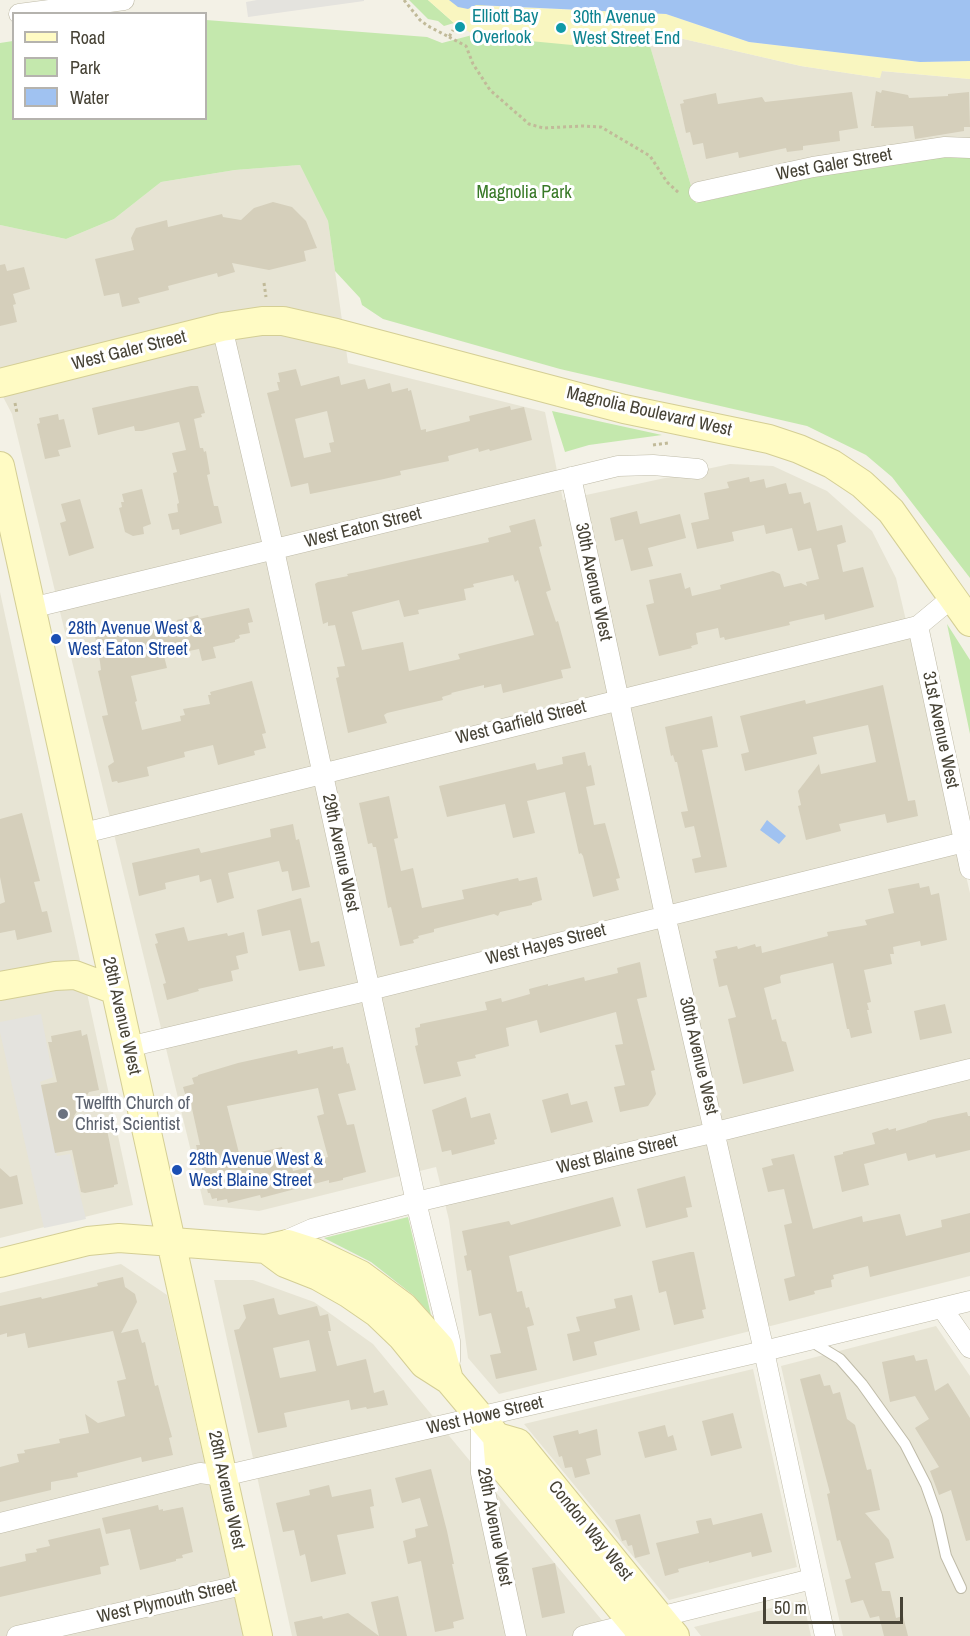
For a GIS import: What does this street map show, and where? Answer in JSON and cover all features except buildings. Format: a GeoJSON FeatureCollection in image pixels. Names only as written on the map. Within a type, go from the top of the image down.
{"type":"FeatureCollection","features":[{"type":"Feature","properties":{"kind":"main road","name":"West Galer Street"},"geometry":{"type":"LineString","coordinates":[[7,393],[222,327],[262,310]]}},
{"type":"Feature","properties":{"kind":"main road","name":"Magnolia Boulevard West"},"geometry":{"type":"LineString","coordinates":[[262,310],[283,321],[624,409],[769,439],[800,449],[862,484],[891,511],[970,622]]}},
{"type":"Feature","properties":{"kind":"main road","name":"28th Avenue West"},"geometry":{"type":"LineString","coordinates":[[0,466],[258,1636]]}},
{"type":"Feature","properties":{"kind":"main road"},"geometry":{"type":"LineString","coordinates":[[0,986],[55,976],[75,975],[114,990]]}},
{"type":"Feature","properties":{"kind":"main road"},"geometry":{"type":"LineString","coordinates":[[0,1263],[88,1241],[119,1238],[171,1242]]}},
{"type":"Feature","properties":{"kind":"main road","name":"Condon Way West"},"geometry":{"type":"LineString","coordinates":[[171,1242],[266,1249],[285,1263],[318,1276],[348,1293],[376,1313],[402,1337],[424,1365],[449,1380],[489,1427],[518,1443],[653,1628]]}},
{"type":"Feature","properties":{"kind":"street"},"geometry":{"type":"LineString","coordinates":[[34,12],[124,0]]}},
{"type":"Feature","properties":{"kind":"street","name":"West Galer Street"},"geometry":{"type":"LineString","coordinates":[[699,192],[813,167],[945,147],[970,148]]}},
{"type":"Feature","properties":{"kind":"street","name":"29th Avenue West"},"geometry":{"type":"LineString","coordinates":[[222,327],[274,550],[416,1202],[450,1341],[449,1380]]}},
{"type":"Feature","properties":{"kind":"street","name":"West Eaton Street"},"geometry":{"type":"LineString","coordinates":[[31,608],[618,466],[653,465],[698,469]]}},
{"type":"Feature","properties":{"kind":"street","name":"30th Avenue West"},"geometry":{"type":"LineString","coordinates":[[571,477],[665,915],[716,1132],[825,1636]]}},
{"type":"Feature","properties":{"kind":"street","name":"West Garfield Street"},"geometry":{"type":"LineString","coordinates":[[80,834],[322,772],[918,626],[952,597]]}},
{"type":"Feature","properties":{"kind":"street","name":"31st Avenue West"},"geometry":{"type":"LineString","coordinates":[[918,626],[970,869]]}},
{"type":"Feature","properties":{"kind":"street","name":"West Hayes Street"},"geometry":{"type":"LineString","coordinates":[[128,1047],[370,990],[964,842]]}},
{"type":"Feature","properties":{"kind":"street","name":"West Blaine Street"},"geometry":{"type":"LineString","coordinates":[[266,1249],[312,1229],[416,1202],[970,1070]]}},
{"type":"Feature","properties":{"kind":"street","name":"West Howe Street"},"geometry":{"type":"LineString","coordinates":[[0,1522],[200,1473],[223,1476],[489,1427],[764,1351],[970,1301]]}},
{"type":"Feature","properties":{"kind":"street"},"geometry":{"type":"LineString","coordinates":[[942,1308],[970,1348]]}},
{"type":"Feature","properties":{"kind":"street","name":"29th Avenue West"},"geometry":{"type":"LineString","coordinates":[[489,1427],[481,1473],[516,1636]]}},
{"type":"Feature","properties":{"kind":"street"},"geometry":{"type":"LineString","coordinates":[[583,1636],[653,1628],[812,1579]]}},
{"type":"Feature","properties":{"kind":"street","name":"West Plymouth Street"},"geometry":{"type":"LineString","coordinates":[[17,1636],[247,1584]]}},
{"type":"Feature","properties":{"kind":"lane"},"geometry":{"type":"LineString","coordinates":[[809,1340],[840,1359],[862,1384],[905,1444],[926,1485],[937,1516],[946,1556],[961,1588]]}},
{"type":"Feature","properties":{"kind":"path"},"geometry":{"type":"LineString","coordinates":[[404,0],[420,20],[439,33],[466,46],[473,64],[490,90],[529,124],[543,128],[601,127],[650,156],[667,182],[683,196],[699,192]]}},
{"type":"Feature","properties":{"kind":"path"},"geometry":{"type":"LineString","coordinates":[[449,37],[453,30]]}},
{"type":"Feature","properties":{"kind":"path"},"geometry":{"type":"LineString","coordinates":[[262,310],[264,283]]}},
{"type":"Feature","properties":{"kind":"path"},"geometry":{"type":"LineString","coordinates":[[7,393],[17,413]]}},
{"type":"Feature","properties":{"kind":"shaded area"},"geometry":{"type":"Polygon","coordinates":[[[257,0],[364,1],[248,17],[246,2],[257,0]]]}},
{"type":"Feature","properties":{"kind":"shaded area"},"geometry":{"type":"Polygon","coordinates":[[[662,34],[801,66],[880,78],[881,71],[970,79],[970,156],[923,157],[864,166],[696,203],[648,39],[662,34]]]}},
{"type":"Feature","properties":{"kind":"shaded area"},"geometry":{"type":"Polygon","coordinates":[[[300,165],[328,221],[348,363],[545,412],[563,500],[730,464],[773,466],[827,491],[872,531],[896,578],[970,893],[970,1276],[499,1394],[468,1358],[449,1220],[436,1167],[259,1211],[204,1205],[12,414],[0,391],[0,225],[66,239],[114,219],[161,182],[235,170],[300,165]]]}},
{"type":"Feature","properties":{"kind":"shaded area"},"geometry":{"type":"Polygon","coordinates":[[[0,592],[133,1205],[0,1238],[0,592]]]}},
{"type":"Feature","properties":{"kind":"shaded area"},"geometry":{"type":"Polygon","coordinates":[[[41,1014],[53,1077],[40,1082],[57,1156],[70,1154],[86,1219],[44,1228],[0,1032],[0,1022],[41,1014]]]}},
{"type":"Feature","properties":{"kind":"shaded area"},"geometry":{"type":"Polygon","coordinates":[[[121,1264],[167,1295],[243,1636],[0,1636],[0,1293],[121,1264]]]}},
{"type":"Feature","properties":{"kind":"shaded area"},"geometry":{"type":"Polygon","coordinates":[[[214,1280],[253,1280],[314,1302],[373,1344],[615,1636],[292,1636],[214,1280]]]}},
{"type":"Feature","properties":{"kind":"shaded area"},"geometry":{"type":"Polygon","coordinates":[[[936,1326],[970,1376],[970,1636],[843,1636],[781,1366],[936,1326]]]}},
{"type":"Feature","properties":{"kind":"shaded area"},"geometry":{"type":"Polygon","coordinates":[[[753,1369],[797,1567],[669,1600],[524,1424],[753,1369]]]}},
{"type":"Feature","properties":{"kind":"shaded area"},"geometry":{"type":"Polygon","coordinates":[[[803,1600],[811,1636],[701,1636],[694,1627],[803,1600]]]}},
{"type":"Feature","properties":{"kind":"green space"},"geometry":{"type":"Polygon","coordinates":[[[409,0],[428,0],[454,23],[444,26],[438,21],[428,19],[409,0]]]}},
{"type":"Feature","properties":{"kind":"green space","name":"Magnolia Park"},"geometry":{"type":"Polygon","coordinates":[[[207,20],[427,37],[442,43],[491,30],[648,39],[696,203],[864,166],[923,157],[970,156],[970,578],[892,477],[866,455],[807,426],[560,369],[383,319],[362,305],[360,298],[335,271],[328,221],[300,165],[235,170],[161,182],[114,219],[66,239],[0,225],[0,43],[12,41],[12,120],[207,120],[207,20]]]}},
{"type":"Feature","properties":{"kind":"green space"},"geometry":{"type":"Polygon","coordinates":[[[552,411],[662,435],[589,445],[565,452],[552,411]]]}},
{"type":"Feature","properties":{"kind":"green space"},"geometry":{"type":"Polygon","coordinates":[[[947,624],[970,660],[970,734],[947,624]]]}},
{"type":"Feature","properties":{"kind":"green space"},"geometry":{"type":"Polygon","coordinates":[[[408,1217],[431,1315],[413,1295],[371,1262],[324,1238],[408,1217]]]}},
{"type":"Feature","properties":{"kind":"sand"},"geometry":{"type":"Polygon","coordinates":[[[428,0],[472,0],[487,6],[666,14],[749,42],[920,62],[970,61],[970,79],[882,71],[880,78],[801,66],[662,34],[637,38],[627,46],[603,47],[588,38],[572,45],[488,37],[471,33],[454,23],[428,0]]]}},
{"type":"Feature","properties":{"kind":"water"},"geometry":{"type":"Polygon","coordinates":[[[449,0],[970,0],[970,61],[920,62],[749,42],[666,14],[476,5],[468,9],[458,7],[449,0]]]}},
{"type":"Feature","properties":{"kind":"water"},"geometry":{"type":"Polygon","coordinates":[[[767,820],[786,836],[779,844],[760,830],[767,820]]]}},
{"type":"Feature","properties":{"kind":"place","name":"Elliott Bay Overlook"},"geometry":{"type":"Point","coordinates":[460,27]}},
{"type":"Feature","properties":{"kind":"place","name":"30th Avenue West Street End"},"geometry":{"type":"Point","coordinates":[561,28]}},
{"type":"Feature","properties":{"kind":"place","name":"28th Avenue West & West Eaton Street"},"geometry":{"type":"Point","coordinates":[56,639]}},
{"type":"Feature","properties":{"kind":"place","name":"Twelfth Church of Christ, Scientist"},"geometry":{"type":"Point","coordinates":[63,1114]}},
{"type":"Feature","properties":{"kind":"place","name":"28th Avenue West & West Blaine Street"},"geometry":{"type":"Point","coordinates":[177,1170]}}]}
